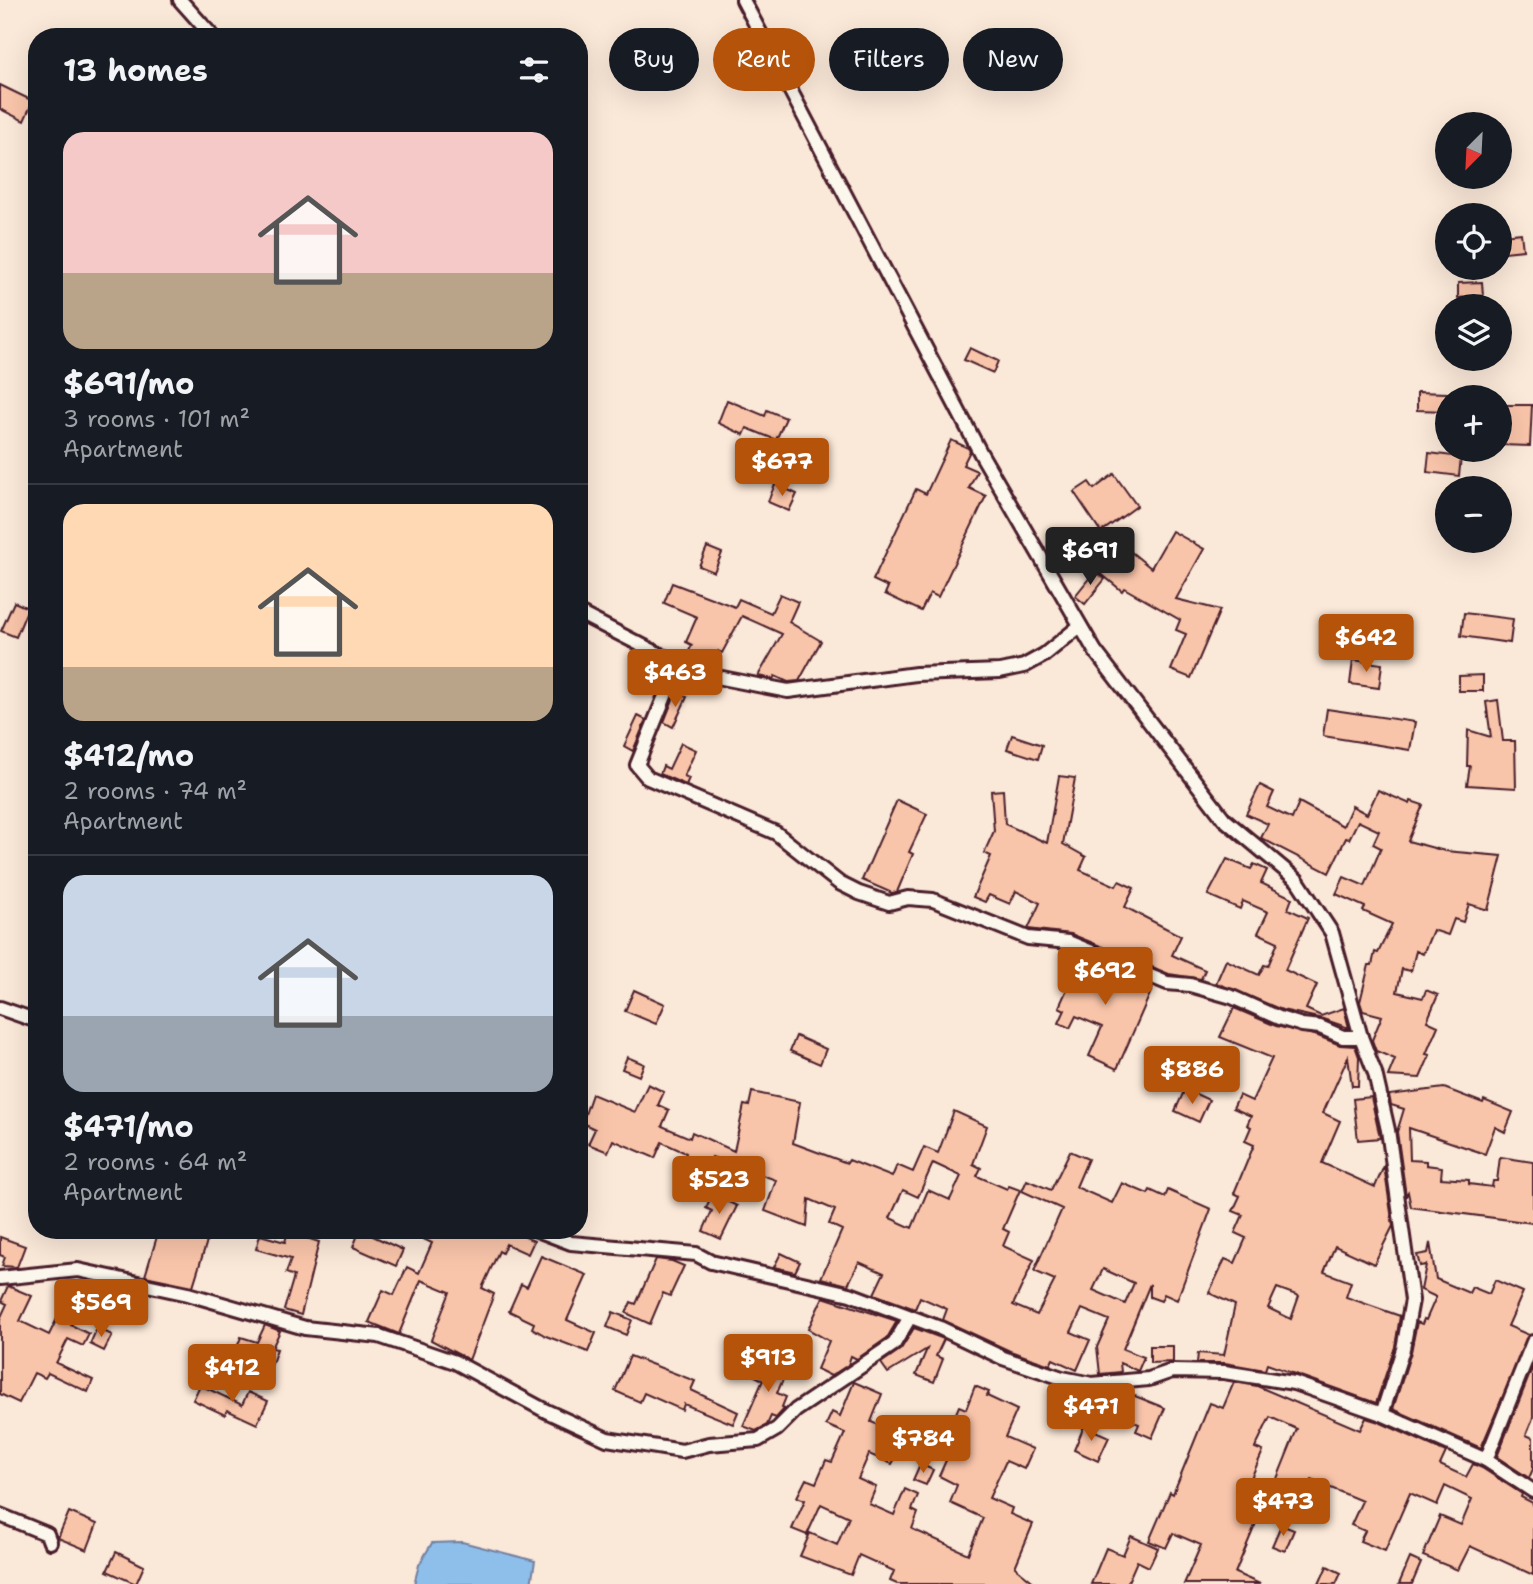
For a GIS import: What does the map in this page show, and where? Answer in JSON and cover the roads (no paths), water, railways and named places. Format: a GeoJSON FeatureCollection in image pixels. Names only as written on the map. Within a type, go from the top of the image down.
{"type":"FeatureCollection","features":[{"type":"Feature","properties":{"kind":"street"},"geometry":{"type":"LineString","coordinates":[[180,0],[205,28]]}},
{"type":"Feature","properties":{"kind":"street"},"geometry":{"type":"LineString","coordinates":[[743,0],[981,454],[1095,651],[1224,820],[1297,880],[1332,933],[1361,1037],[1375,1073],[1388,1130],[1412,1300],[1403,1349],[1382,1414]]}},
{"type":"Feature","properties":{"kind":"street"},"geometry":{"type":"LineString","coordinates":[[588,618],[678,664],[706,675],[788,691],[916,674],[1000,671],[1024,666],[1044,655],[1080,626]]}},
{"type":"Feature","properties":{"kind":"street"},"geometry":{"type":"LineString","coordinates":[[678,664],[637,765],[648,778],[776,833],[839,883],[889,903],[908,898],[933,900],[1028,938],[1068,942],[1167,983],[1190,985],[1232,997],[1279,1018],[1320,1027],[1343,1037],[1361,1037]]}},
{"type":"Feature","properties":{"kind":"street"},"geometry":{"type":"LineString","coordinates":[[0,1008],[28,1018]]}},
{"type":"Feature","properties":{"kind":"street"},"geometry":{"type":"LineString","coordinates":[[562,1239],[696,1254],[711,1262],[850,1294],[1003,1358],[1082,1382],[1119,1383],[1149,1379],[1172,1371],[1224,1372],[1294,1383],[1382,1414],[1486,1460],[1533,1491]]}},
{"type":"Feature","properties":{"kind":"street"},"geometry":{"type":"LineString","coordinates":[[0,1278],[78,1270],[188,1294],[305,1328],[379,1336],[455,1362],[546,1411],[607,1439],[682,1451],[709,1444],[758,1440],[777,1429],[796,1410],[894,1344],[910,1317]]}},
{"type":"Feature","properties":{"kind":"street"},"geometry":{"type":"LineString","coordinates":[[1486,1460],[1533,1342]]}},
{"type":"Feature","properties":{"kind":"street"},"geometry":{"type":"LineString","coordinates":[[0,1515],[47,1534],[50,1542]]}},
{"type":"Feature","properties":{"kind":"water"},"geometry":{"type":"Polygon","coordinates":[[[462,1542],[535,1561],[531,1584],[414,1584],[419,1565],[432,1543],[462,1542]]]}}]}
